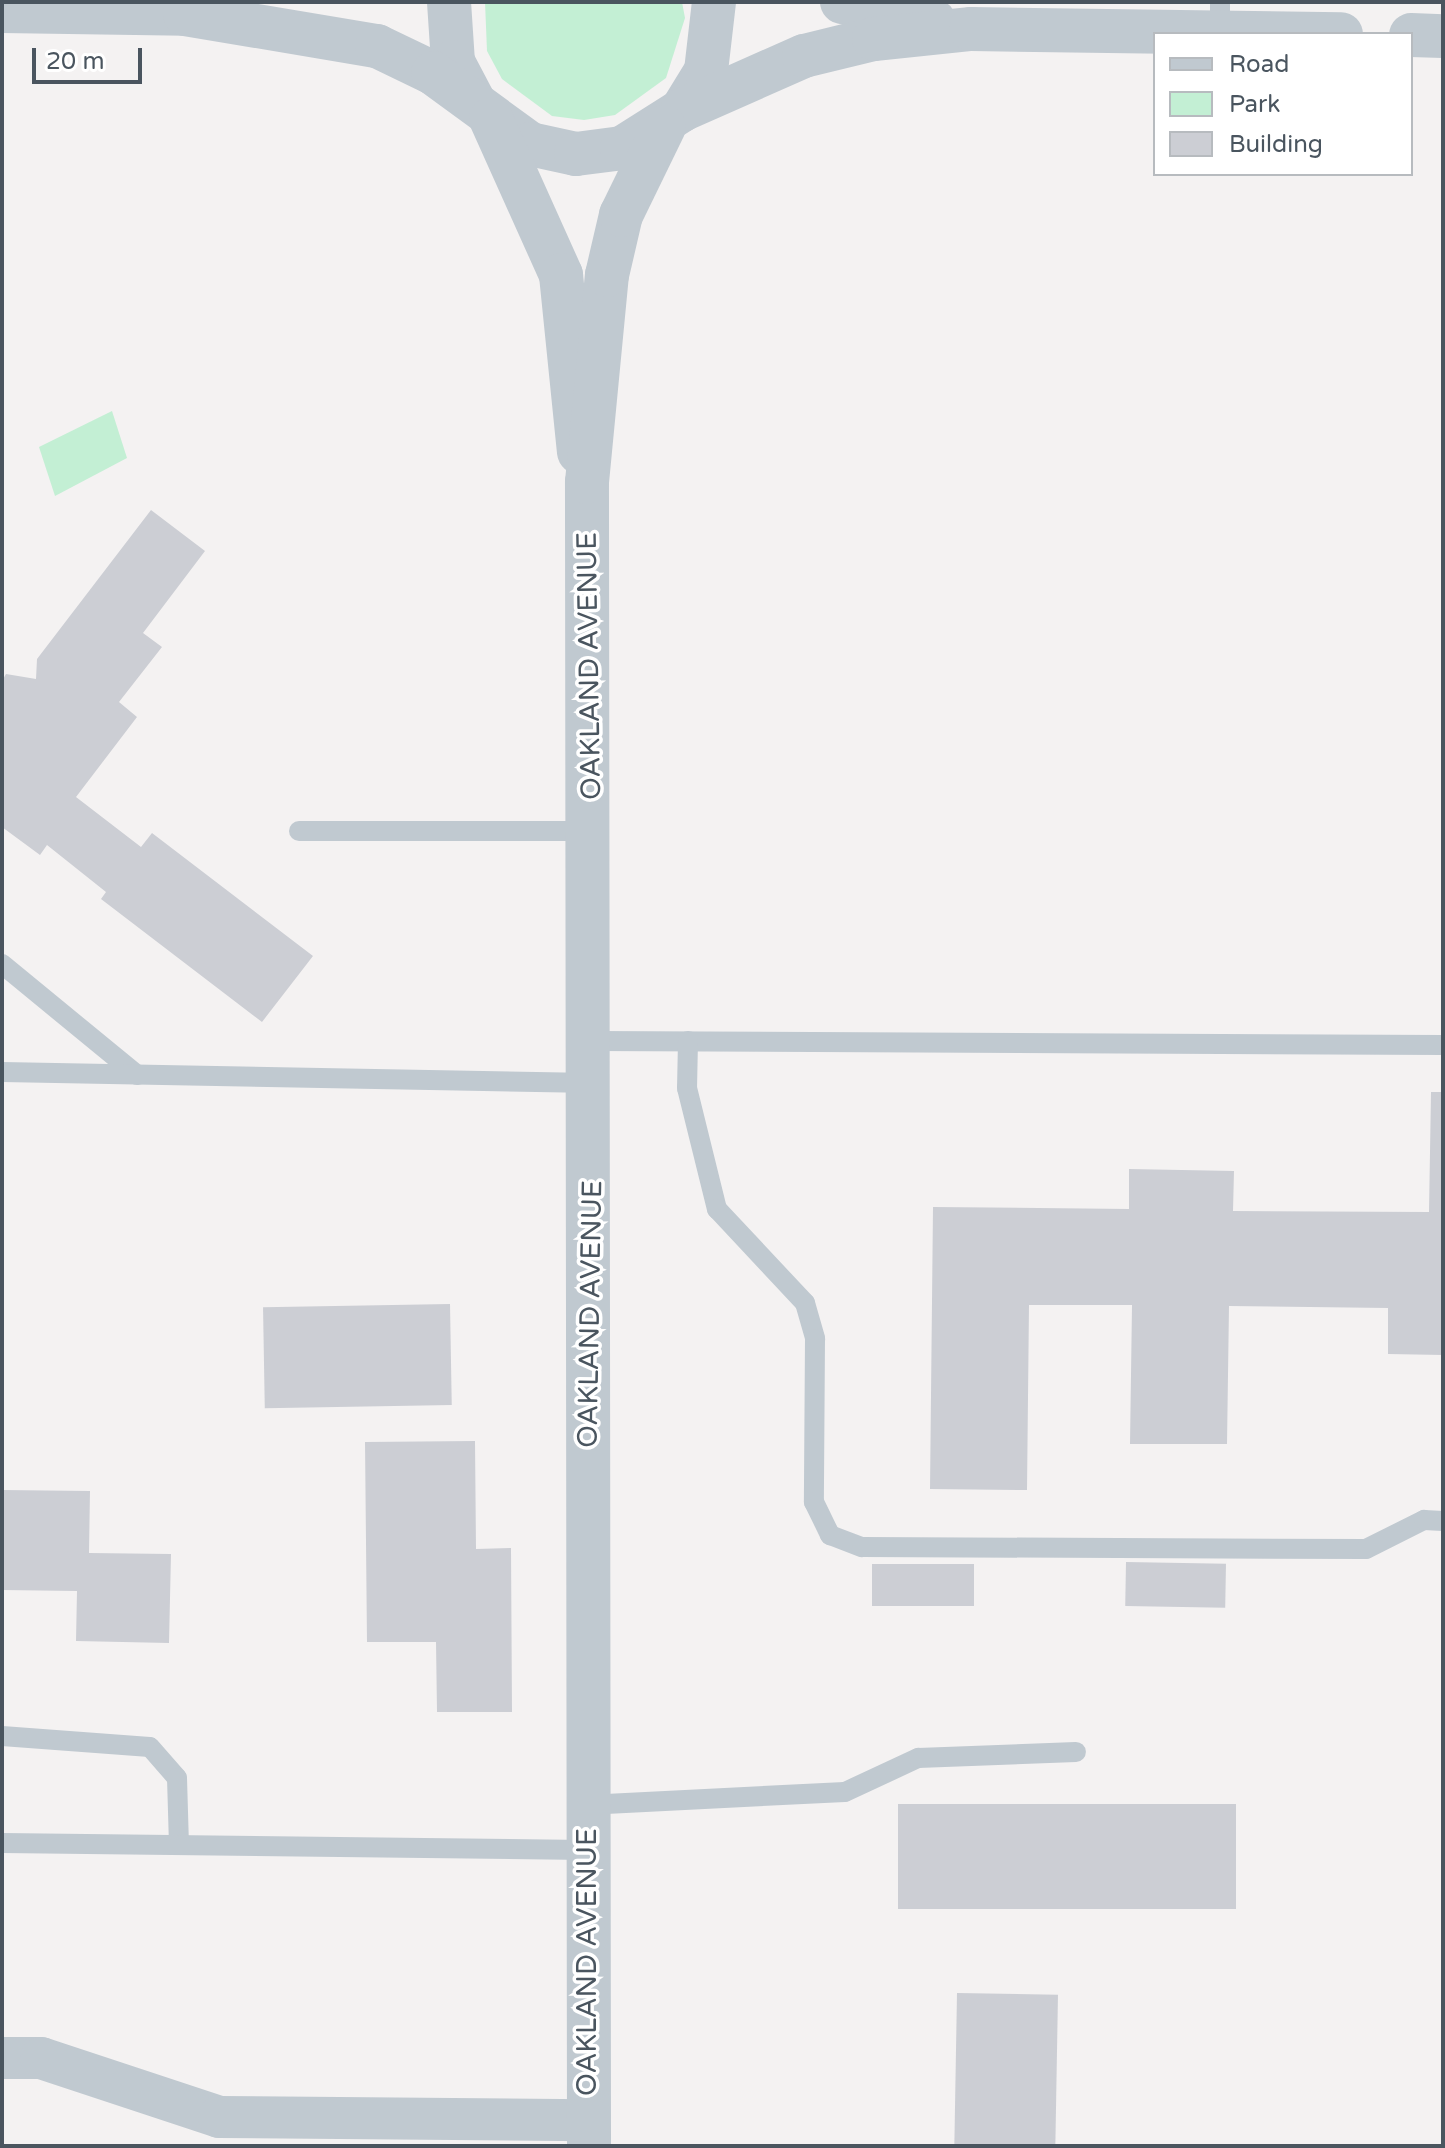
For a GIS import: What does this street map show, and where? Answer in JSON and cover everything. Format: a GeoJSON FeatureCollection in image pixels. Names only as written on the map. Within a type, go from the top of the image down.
{"type":"FeatureCollection","features":[{"type":"Feature","properties":{"kind":"street","name":"OAKLAND AVENUE"},"geometry":{"type":"LineString","coordinates":[[449,2],[453,62],[482,110],[561,275],[570,413],[587,482]]}},
{"type":"Feature","properties":{"kind":"street","name":"OAKLAND AVENUE"},"geometry":{"type":"LineString","coordinates":[[588,2133],[586,1805],[593,1062],[587,482],[607,275],[621,215],[673,118],[706,71],[714,2]]}},
{"type":"Feature","properties":{"kind":"street"},"geometry":{"type":"LineString","coordinates":[[842,2],[971,29]]}},
{"type":"Feature","properties":{"kind":"street"},"geometry":{"type":"LineString","coordinates":[[2,11],[198,8],[377,46],[482,110],[530,144],[576,154],[622,148],[673,118],[804,56],[874,39],[971,29],[1220,17],[1327,32]]}},
{"type":"Feature","properties":{"kind":"street"},"geometry":{"type":"LineString","coordinates":[[1413,35],[1443,36]]}},
{"type":"Feature","properties":{"kind":"street"},"geometry":{"type":"LineString","coordinates":[[2,2058],[41,2058],[219,2117],[588,2133]]}},
{"type":"Feature","properties":{"kind":"lane"},"geometry":{"type":"LineString","coordinates":[[299,831],[591,831]]}},
{"type":"Feature","properties":{"kind":"lane"},"geometry":{"type":"LineString","coordinates":[[2,964],[137,1075]]}},
{"type":"Feature","properties":{"kind":"lane"},"geometry":{"type":"LineString","coordinates":[[688,1041],[687,1088],[717,1209],[805,1303],[815,1339],[814,1502],[830,1535],[862,1547],[1366,1549],[1424,1520],[1443,1521]]}},
{"type":"Feature","properties":{"kind":"lane"},"geometry":{"type":"LineString","coordinates":[[2,1072],[137,1075],[593,1062],[688,1041],[1443,1045]]}},
{"type":"Feature","properties":{"kind":"lane"},"geometry":{"type":"LineString","coordinates":[[2,1736],[150,1747],[177,1778],[179,1845]]}},
{"type":"Feature","properties":{"kind":"lane"},"geometry":{"type":"LineString","coordinates":[[586,1805],[845,1792],[918,1758],[1076,1752]]}},
{"type":"Feature","properties":{"kind":"lane"},"geometry":{"type":"LineString","coordinates":[[2,1843],[586,1850]]}},
{"type":"Feature","properties":{"kind":"green space"},"geometry":{"type":"Polygon","coordinates":[[[485,2],[682,2],[685,18],[666,78],[615,115],[584,120],[552,116],[502,79],[487,51],[485,2]]]}},
{"type":"Feature","properties":{"kind":"green space"},"geometry":{"type":"Polygon","coordinates":[[[112,411],[127,458],[55,496],[39,447],[112,411]]]}},
{"type":"Feature","properties":{"kind":"building"},"geometry":{"type":"Polygon","coordinates":[[[151,510],[205,551],[143,633],[162,647],[119,702],[137,717],[76,797],[141,847],[152,833],[313,956],[262,1022],[101,899],[106,892],[47,845],[40,855],[2,827],[2,681],[6,674],[36,679],[37,659],[151,510]]]}},
{"type":"Feature","properties":{"kind":"building"},"geometry":{"type":"Polygon","coordinates":[[[1431,1092],[1443,1092],[1443,1355],[1388,1354],[1388,1308],[1229,1306],[1227,1444],[1130,1444],[1132,1305],[1029,1305],[1027,1490],[930,1489],[933,1207],[1129,1209],[1129,1169],[1234,1171],[1233,1211],[1429,1212],[1431,1092]]]}},
{"type":"Feature","properties":{"kind":"building"},"geometry":{"type":"Polygon","coordinates":[[[450,1304],[452,1405],[265,1408],[263,1307],[450,1304]]]}},
{"type":"Feature","properties":{"kind":"building"},"geometry":{"type":"Polygon","coordinates":[[[475,1441],[476,1549],[511,1548],[512,1712],[437,1712],[436,1642],[367,1642],[365,1442],[475,1441]]]}},
{"type":"Feature","properties":{"kind":"building"},"geometry":{"type":"Polygon","coordinates":[[[2,1490],[90,1491],[89,1553],[171,1554],[169,1643],[76,1641],[77,1591],[2,1590],[2,1490]]]}},
{"type":"Feature","properties":{"kind":"building"},"geometry":{"type":"Polygon","coordinates":[[[1126,1562],[1226,1564],[1225,1608],[1125,1606],[1126,1562]]]}},
{"type":"Feature","properties":{"kind":"building"},"geometry":{"type":"Polygon","coordinates":[[[872,1564],[974,1564],[974,1606],[872,1606],[872,1564]]]}},
{"type":"Feature","properties":{"kind":"building"},"geometry":{"type":"Polygon","coordinates":[[[898,1804],[1236,1804],[1236,1909],[898,1909],[898,1804]]]}},
{"type":"Feature","properties":{"kind":"building"},"geometry":{"type":"Polygon","coordinates":[[[957,1993],[1058,1995],[1055,2146],[954,2146],[957,1993]]]}}]}
